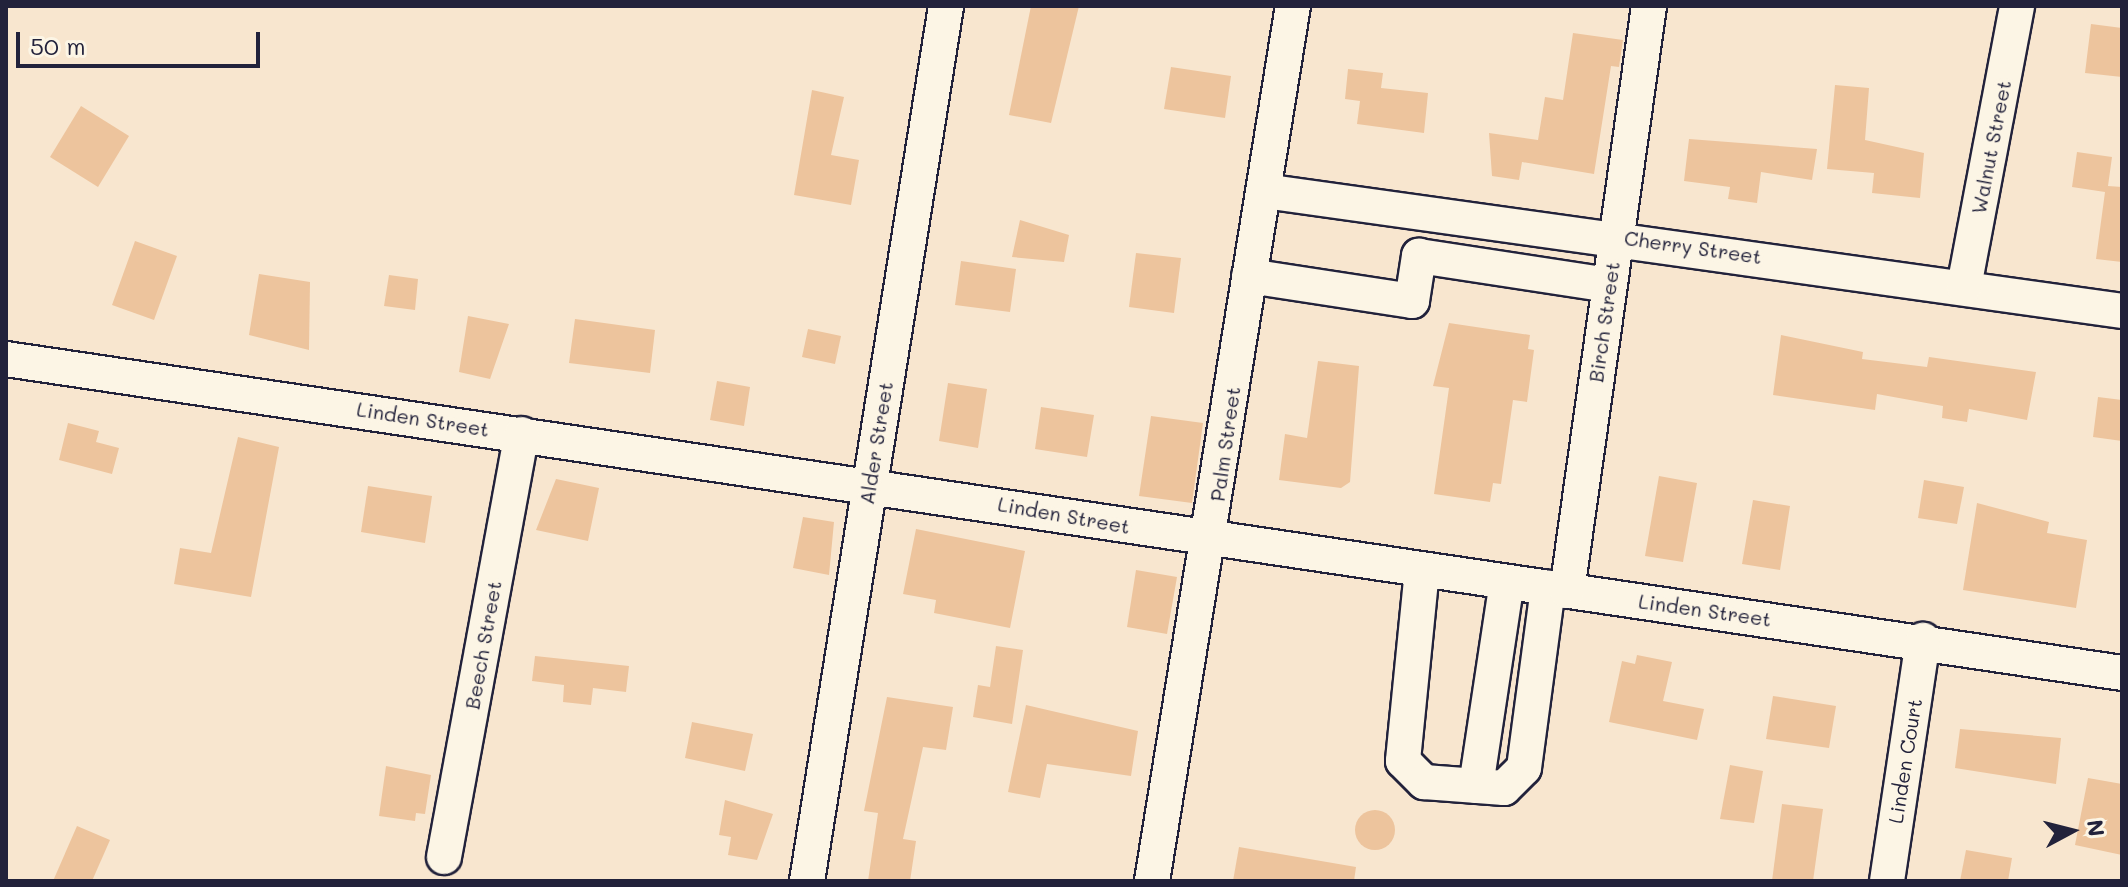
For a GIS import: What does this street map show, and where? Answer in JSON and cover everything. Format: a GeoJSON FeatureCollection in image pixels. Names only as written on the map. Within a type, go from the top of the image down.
{"type":"FeatureCollection","features":[{"type":"Feature","properties":{"kind":"street","name":"Alder Street"},"geometry":{"type":"LineString","coordinates":[[807,881],[946,6]]}},
{"type":"Feature","properties":{"kind":"street","name":"Palm Street"},"geometry":{"type":"LineString","coordinates":[[1152,881],[1212,540],[1249,276],[1293,6]]}},
{"type":"Feature","properties":{"kind":"street","name":"Birch Street"},"geometry":{"type":"LineString","coordinates":[[1422,570],[1403,761],[1424,782],[1504,788],[1524,768],[1558,589],[1609,285],[1649,6]]}},
{"type":"Feature","properties":{"kind":"street","name":"Walnut Street"},"geometry":{"type":"LineString","coordinates":[[1964,287],[2017,6]]}},
{"type":"Feature","properties":{"kind":"street","name":"Cherry Street"},"geometry":{"type":"LineString","coordinates":[[1264,191],[1616,236],[2122,311]]}},
{"type":"Feature","properties":{"kind":"street"},"geometry":{"type":"LineString","coordinates":[[1249,276],[1412,301],[1419,256],[1609,285]]}},
{"type":"Feature","properties":{"kind":"street","name":"Linden Street"},"geometry":{"type":"LineString","coordinates":[[6,359],[870,482],[1212,540],[1923,640],[2122,673]]}},
{"type":"Feature","properties":{"kind":"street","name":"Beech Street"},"geometry":{"type":"LineString","coordinates":[[444,857],[522,434]]}},
{"type":"Feature","properties":{"kind":"street"},"geometry":{"type":"LineString","coordinates":[[1476,786],[1507,582]]}},
{"type":"Feature","properties":{"kind":"street","name":"Linden Court"},"geometry":{"type":"LineString","coordinates":[[1887,881],[1923,640]]}},
{"type":"Feature","properties":{"kind":"building"},"geometry":{"type":"Polygon","coordinates":[[[1031,6],[1079,6],[1051,123],[1009,115],[1031,6]]]}},
{"type":"Feature","properties":{"kind":"building"},"geometry":{"type":"Polygon","coordinates":[[[2091,24],[2122,28],[2122,77],[2085,73],[2091,24]]]}},
{"type":"Feature","properties":{"kind":"building"},"geometry":{"type":"Polygon","coordinates":[[[1573,33],[1623,40],[1619,67],[1611,66],[1594,174],[1522,162],[1519,180],[1492,176],[1489,133],[1538,140],[1545,97],[1563,100],[1573,33]]]}},
{"type":"Feature","properties":{"kind":"building"},"geometry":{"type":"Polygon","coordinates":[[[1171,67],[1231,76],[1225,118],[1164,109],[1171,67]]]}},
{"type":"Feature","properties":{"kind":"building"},"geometry":{"type":"Polygon","coordinates":[[[1348,69],[1383,73],[1381,88],[1428,93],[1424,133],[1357,124],[1360,101],[1345,99],[1348,69]]]}},
{"type":"Feature","properties":{"kind":"building"},"geometry":{"type":"Polygon","coordinates":[[[1835,85],[1869,88],[1865,140],[1924,153],[1920,198],[1872,193],[1874,173],[1827,169],[1835,85]]]}},
{"type":"Feature","properties":{"kind":"building"},"geometry":{"type":"Polygon","coordinates":[[[812,90],[844,97],[831,155],[859,160],[851,205],[794,195],[812,90]]]}},
{"type":"Feature","properties":{"kind":"building"},"geometry":{"type":"Polygon","coordinates":[[[81,106],[129,136],[98,187],[50,157],[81,106]]]}},
{"type":"Feature","properties":{"kind":"building"},"geometry":{"type":"Polygon","coordinates":[[[1689,139],[1817,149],[1812,180],[1761,172],[1757,203],[1728,199],[1730,187],[1684,181],[1689,139]]]}},
{"type":"Feature","properties":{"kind":"building"},"geometry":{"type":"Polygon","coordinates":[[[2077,152],[2112,157],[2108,186],[2122,187],[2122,262],[2096,259],[2105,192],[2072,187],[2077,152]]]}},
{"type":"Feature","properties":{"kind":"building"},"geometry":{"type":"Polygon","coordinates":[[[1020,220],[1069,235],[1064,262],[1012,257],[1020,220]]]}},
{"type":"Feature","properties":{"kind":"building"},"geometry":{"type":"Polygon","coordinates":[[[135,241],[177,256],[154,320],[112,305],[135,241]]]}},
{"type":"Feature","properties":{"kind":"building"},"geometry":{"type":"Polygon","coordinates":[[[1136,253],[1181,258],[1174,313],[1129,307],[1136,253]]]}},
{"type":"Feature","properties":{"kind":"building"},"geometry":{"type":"Polygon","coordinates":[[[961,261],[1016,269],[1010,312],[955,305],[961,261]]]}},
{"type":"Feature","properties":{"kind":"building"},"geometry":{"type":"Polygon","coordinates":[[[259,274],[310,282],[309,350],[249,335],[259,274]]]}},
{"type":"Feature","properties":{"kind":"building"},"geometry":{"type":"Polygon","coordinates":[[[389,275],[418,279],[415,310],[384,306],[389,275]]]}},
{"type":"Feature","properties":{"kind":"building"},"geometry":{"type":"Polygon","coordinates":[[[468,316],[509,324],[490,379],[459,372],[468,316]]]}},
{"type":"Feature","properties":{"kind":"building"},"geometry":{"type":"Polygon","coordinates":[[[575,319],[655,330],[650,373],[569,363],[575,319]]]}},
{"type":"Feature","properties":{"kind":"building"},"geometry":{"type":"Polygon","coordinates":[[[1449,323],[1530,335],[1528,349],[1534,350],[1527,402],[1513,400],[1501,484],[1493,483],[1490,502],[1434,494],[1449,388],[1433,386],[1449,323]]]}},
{"type":"Feature","properties":{"kind":"building"},"geometry":{"type":"Polygon","coordinates":[[[808,329],[841,336],[835,364],[802,357],[808,329]]]}},
{"type":"Feature","properties":{"kind":"building"},"geometry":{"type":"Polygon","coordinates":[[[1781,335],[1863,352],[1862,359],[1927,367],[1929,357],[2036,372],[2027,420],[1969,409],[1967,422],[1942,418],[1943,406],[1877,394],[1875,410],[1773,395],[1781,335]]]}},
{"type":"Feature","properties":{"kind":"building"},"geometry":{"type":"Polygon","coordinates":[[[1318,361],[1359,366],[1350,482],[1341,488],[1279,480],[1285,434],[1307,438],[1318,361]]]}},
{"type":"Feature","properties":{"kind":"building"},"geometry":{"type":"Polygon","coordinates":[[[717,381],[750,387],[744,426],[710,420],[717,381]]]}},
{"type":"Feature","properties":{"kind":"building"},"geometry":{"type":"Polygon","coordinates":[[[948,383],[987,389],[978,448],[939,441],[948,383]]]}},
{"type":"Feature","properties":{"kind":"building"},"geometry":{"type":"Polygon","coordinates":[[[2098,397],[2122,400],[2122,441],[2093,437],[2098,397]]]}},
{"type":"Feature","properties":{"kind":"building"},"geometry":{"type":"Polygon","coordinates":[[[1041,407],[1094,415],[1087,457],[1035,449],[1041,407]]]}},
{"type":"Feature","properties":{"kind":"building"},"geometry":{"type":"Polygon","coordinates":[[[1151,416],[1203,423],[1192,503],[1139,496],[1151,416]]]}},
{"type":"Feature","properties":{"kind":"building"},"geometry":{"type":"Polygon","coordinates":[[[68,423],[99,431],[96,442],[119,448],[112,474],[59,460],[68,423]]]}},
{"type":"Feature","properties":{"kind":"building"},"geometry":{"type":"Polygon","coordinates":[[[238,437],[279,447],[251,597],[174,584],[180,548],[211,553],[238,437]]]}},
{"type":"Feature","properties":{"kind":"building"},"geometry":{"type":"Polygon","coordinates":[[[1659,476],[1697,483],[1683,562],[1645,556],[1659,476]]]}},
{"type":"Feature","properties":{"kind":"building"},"geometry":{"type":"Polygon","coordinates":[[[556,479],[599,488],[588,541],[536,530],[556,479]]]}},
{"type":"Feature","properties":{"kind":"building"},"geometry":{"type":"Polygon","coordinates":[[[1924,480],[1964,487],[1957,524],[1918,518],[1924,480]]]}},
{"type":"Feature","properties":{"kind":"building"},"geometry":{"type":"Polygon","coordinates":[[[368,486],[432,496],[425,543],[361,532],[368,486]]]}},
{"type":"Feature","properties":{"kind":"building"},"geometry":{"type":"Polygon","coordinates":[[[1753,500],[1790,506],[1780,570],[1742,564],[1753,500]]]}},
{"type":"Feature","properties":{"kind":"building"},"geometry":{"type":"Polygon","coordinates":[[[1977,503],[2049,522],[2047,533],[2087,540],[2076,608],[1963,590],[1977,503]]]}},
{"type":"Feature","properties":{"kind":"building"},"geometry":{"type":"Polygon","coordinates":[[[803,517],[834,522],[829,575],[793,568],[803,517]]]}},
{"type":"Feature","properties":{"kind":"building"},"geometry":{"type":"Polygon","coordinates":[[[916,529],[1025,551],[1010,628],[934,613],[936,600],[903,594],[916,529]]]}},
{"type":"Feature","properties":{"kind":"building"},"geometry":{"type":"Polygon","coordinates":[[[1136,570],[1177,577],[1167,634],[1127,627],[1136,570]]]}},
{"type":"Feature","properties":{"kind":"building"},"geometry":{"type":"Polygon","coordinates":[[[996,646],[1023,650],[1012,724],[973,717],[978,685],[990,687],[996,646]]]}},
{"type":"Feature","properties":{"kind":"building"},"geometry":{"type":"Polygon","coordinates":[[[1637,655],[1672,662],[1663,701],[1704,709],[1697,740],[1609,722],[1622,661],[1635,664],[1637,655]]]}},
{"type":"Feature","properties":{"kind":"building"},"geometry":{"type":"Polygon","coordinates":[[[535,656],[629,666],[626,692],[593,688],[591,705],[563,702],[564,685],[532,681],[535,656]]]}},
{"type":"Feature","properties":{"kind":"building"},"geometry":{"type":"Polygon","coordinates":[[[1773,696],[1836,706],[1829,748],[1766,739],[1773,696]]]}},
{"type":"Feature","properties":{"kind":"building"},"geometry":{"type":"Polygon","coordinates":[[[887,697],[953,707],[946,750],[923,747],[903,839],[916,841],[910,881],[868,881],[878,813],[864,811],[887,697]]]}},
{"type":"Feature","properties":{"kind":"building"},"geometry":{"type":"Polygon","coordinates":[[[1026,705],[1138,731],[1131,776],[1047,764],[1040,798],[1008,792],[1026,705]]]}},
{"type":"Feature","properties":{"kind":"building"},"geometry":{"type":"Polygon","coordinates":[[[692,722],[753,734],[745,771],[685,758],[692,722]]]}},
{"type":"Feature","properties":{"kind":"building"},"geometry":{"type":"Polygon","coordinates":[[[1960,729],[2061,738],[2056,784],[1955,768],[1960,729]]]}},
{"type":"Feature","properties":{"kind":"building"},"geometry":{"type":"Polygon","coordinates":[[[1730,765],[1763,771],[1754,823],[1720,819],[1730,765]]]}},
{"type":"Feature","properties":{"kind":"building"},"geometry":{"type":"Polygon","coordinates":[[[386,766],[431,775],[425,814],[416,813],[415,821],[379,816],[386,766]]]}},
{"type":"Feature","properties":{"kind":"building"},"geometry":{"type":"Polygon","coordinates":[[[2088,778],[2122,784],[2122,855],[2075,845],[2088,778]]]}},
{"type":"Feature","properties":{"kind":"building"},"geometry":{"type":"Polygon","coordinates":[[[725,800],[773,814],[757,860],[728,855],[731,837],[719,835],[725,800]]]}},
{"type":"Feature","properties":{"kind":"building"},"geometry":{"type":"Polygon","coordinates":[[[1782,804],[1823,809],[1813,881],[1772,881],[1782,804]]]}},
{"type":"Feature","properties":{"kind":"building"},"geometry":{"type":"Polygon","coordinates":[[[1375,810],[1389,816],[1395,830],[1389,844],[1375,850],[1361,844],[1355,830],[1361,816],[1375,810]]]}},
{"type":"Feature","properties":{"kind":"building"},"geometry":{"type":"Polygon","coordinates":[[[77,826],[110,840],[92,881],[53,881],[77,826]]]}},
{"type":"Feature","properties":{"kind":"building"},"geometry":{"type":"Polygon","coordinates":[[[1239,847],[1356,867],[1354,881],[1233,881],[1239,847]]]}},
{"type":"Feature","properties":{"kind":"building"},"geometry":{"type":"Polygon","coordinates":[[[1966,850],[2012,858],[2008,881],[1960,881],[1966,850]]]}}]}
